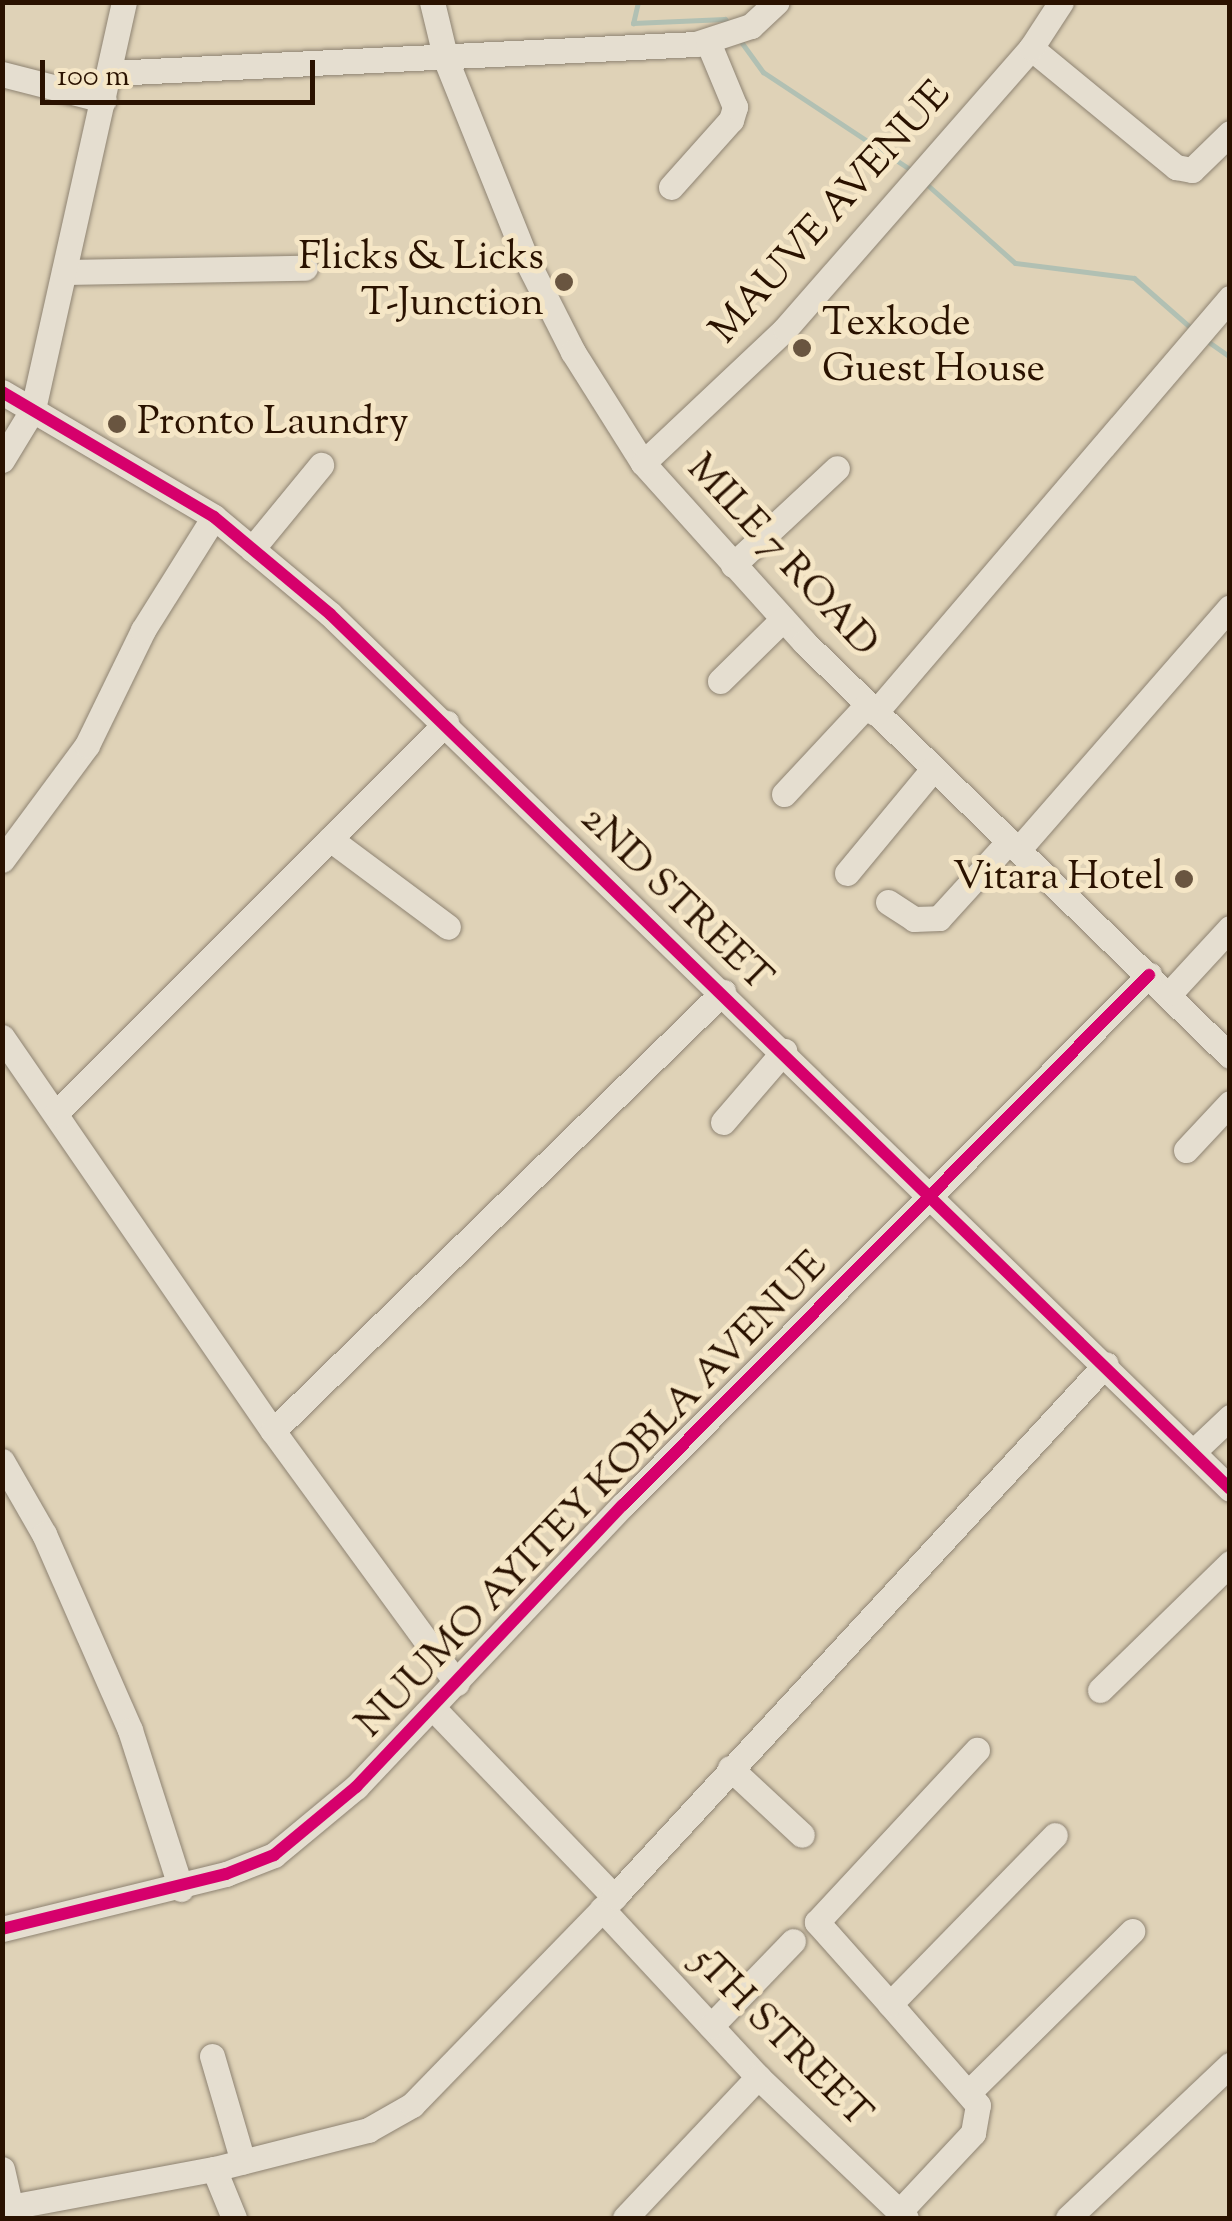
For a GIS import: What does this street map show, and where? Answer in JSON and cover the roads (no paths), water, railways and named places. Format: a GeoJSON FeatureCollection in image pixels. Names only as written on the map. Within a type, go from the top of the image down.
{"type":"FeatureCollection","features":[{"type":"Feature","properties":{"kind":"street","name":"MILE 7 ROAD"},"geometry":{"type":"LineString","coordinates":[[432,2],[446,60],[526,261],[573,352],[643,464],[782,620],[1230,1056]]}},
{"type":"Feature","properties":{"kind":"street"},"geometry":{"type":"LineString","coordinates":[[112,73],[446,60],[508,51],[712,41],[752,26],[777,2]]}},
{"type":"Feature","properties":{"kind":"street","name":"MAUVE AVENUE"},"geometry":{"type":"LineString","coordinates":[[643,464],[785,328],[1032,48],[1061,2]]}},
{"type":"Feature","properties":{"kind":"street"},"geometry":{"type":"LineString","coordinates":[[2,460],[33,409],[112,73],[121,5]]}},
{"type":"Feature","properties":{"kind":"street"},"geometry":{"type":"LineString","coordinates":[[671,187],[730,120],[735,106],[712,41]]}},
{"type":"Feature","properties":{"kind":"street"},"geometry":{"type":"LineString","coordinates":[[1032,48],[1176,167],[1192,170],[1230,133]]}},
{"type":"Feature","properties":{"kind":"street"},"geometry":{"type":"LineString","coordinates":[[2,74],[104,100]]}},
{"type":"Feature","properties":{"kind":"street"},"geometry":{"type":"LineString","coordinates":[[64,272],[305,268]]}},
{"type":"Feature","properties":{"kind":"street"},"geometry":{"type":"LineString","coordinates":[[784,794],[871,709],[1230,298]]}},
{"type":"Feature","properties":{"kind":"street","name":"2ND STREET"},"geometry":{"type":"LineString","coordinates":[[2,392],[214,517],[252,549],[446,723],[1193,1452],[1224,1474]]}},
{"type":"Feature","properties":{"kind":"street"},"geometry":{"type":"LineString","coordinates":[[252,549],[321,465]]}},
{"type":"Feature","properties":{"kind":"street"},"geometry":{"type":"LineString","coordinates":[[732,565],[837,468]]}},
{"type":"Feature","properties":{"kind":"street"},"geometry":{"type":"LineString","coordinates":[[2,860],[88,745],[143,630],[214,517]]}},
{"type":"Feature","properties":{"kind":"street"},"geometry":{"type":"LineString","coordinates":[[888,902],[914,919],[938,918],[1014,845],[1230,606]]}},
{"type":"Feature","properties":{"kind":"street"},"geometry":{"type":"LineString","coordinates":[[720,681],[782,620]]}},
{"type":"Feature","properties":{"kind":"street"},"geometry":{"type":"LineString","coordinates":[[56,1113],[446,723]]}},
{"type":"Feature","properties":{"kind":"street"},"geometry":{"type":"LineString","coordinates":[[847,873],[933,769]]}},
{"type":"Feature","properties":{"kind":"street"},"geometry":{"type":"LineString","coordinates":[[330,839],[448,927]]}},
{"type":"Feature","properties":{"kind":"street"},"geometry":{"type":"LineString","coordinates":[[1170,994],[1230,928]]}},
{"type":"Feature","properties":{"kind":"street","name":"NUUMO AYITEY KOBLA AVENUE"},"geometry":{"type":"LineString","coordinates":[[2,1929],[180,1889],[274,1854],[356,1787],[623,1505],[1150,975]]}},
{"type":"Feature","properties":{"kind":"street"},"geometry":{"type":"LineString","coordinates":[[273,1431],[723,992]]}},
{"type":"Feature","properties":{"kind":"street"},"geometry":{"type":"LineString","coordinates":[[2,1038],[273,1431],[457,1683]]}},
{"type":"Feature","properties":{"kind":"street"},"geometry":{"type":"LineString","coordinates":[[723,1122],[784,1051]]}},
{"type":"Feature","properties":{"kind":"street"},"geometry":{"type":"LineString","coordinates":[[1186,1150],[1230,1103]]}},
{"type":"Feature","properties":{"kind":"street"},"geometry":{"type":"LineString","coordinates":[[2,2169],[12,2212],[214,2170],[395,2117],[608,1903],[1106,1364]]}},
{"type":"Feature","properties":{"kind":"street"},"geometry":{"type":"LineString","coordinates":[[1193,1452],[1230,1417]]}},
{"type":"Feature","properties":{"kind":"street"},"geometry":{"type":"LineString","coordinates":[[2,1462],[44,1534],[130,1730],[180,1889]]}},
{"type":"Feature","properties":{"kind":"street"},"geometry":{"type":"LineString","coordinates":[[1100,1690],[1230,1563]]}},
{"type":"Feature","properties":{"kind":"street","name":"5TH STREET"},"geometry":{"type":"LineString","coordinates":[[433,1708],[758,2077],[903,2214]]}},
{"type":"Feature","properties":{"kind":"street"},"geometry":{"type":"LineString","coordinates":[[903,2214],[973,2132],[978,2104],[817,1922],[976,1750]]}},
{"type":"Feature","properties":{"kind":"street"},"geometry":{"type":"LineString","coordinates":[[730,1768],[802,1835]]}},
{"type":"Feature","properties":{"kind":"street"},"geometry":{"type":"LineString","coordinates":[[890,2004],[1055,1834]]}},
{"type":"Feature","properties":{"kind":"street"},"geometry":{"type":"LineString","coordinates":[[970,2091],[1132,1930]]}},
{"type":"Feature","properties":{"kind":"street"},"geometry":{"type":"LineString","coordinates":[[711,2026],[793,1941]]}},
{"type":"Feature","properties":{"kind":"street"},"geometry":{"type":"LineString","coordinates":[[212,2056],[243,2162]]}},
{"type":"Feature","properties":{"kind":"street"},"geometry":{"type":"LineString","coordinates":[[1068,2218],[1230,2065]]}},
{"type":"Feature","properties":{"kind":"street"},"geometry":{"type":"LineString","coordinates":[[625,2218],[758,2077]]}},
{"type":"Feature","properties":{"kind":"street"},"geometry":{"type":"LineString","coordinates":[[214,2170],[234,2218]]}},
{"type":"Feature","properties":{"kind":"waterway"},"geometry":{"type":"LineString","coordinates":[[638,2],[633,23],[725,19],[730,25]]}},
{"type":"Feature","properties":{"kind":"waterway"},"geometry":{"type":"LineString","coordinates":[[739,39],[763,72],[911,170]]}},
{"type":"Feature","properties":{"kind":"waterway"},"geometry":{"type":"LineString","coordinates":[[923,181],[1015,263],[1134,278],[1191,328]]}},
{"type":"Feature","properties":{"kind":"waterway"},"geometry":{"type":"LineString","coordinates":[[1203,338],[1230,357]]}},
{"type":"Feature","properties":{"kind":"place","name":"Flicks & Licks T-Junction"},"geometry":{"type":"Point","coordinates":[564,282]}},
{"type":"Feature","properties":{"kind":"place","name":"Texkode Guest House"},"geometry":{"type":"Point","coordinates":[802,348]}},
{"type":"Feature","properties":{"kind":"place","name":"Pronto Laundry"},"geometry":{"type":"Point","coordinates":[117,424]}},
{"type":"Feature","properties":{"kind":"place","name":"Vitara Hotel"},"geometry":{"type":"Point","coordinates":[1184,879]}}]}
